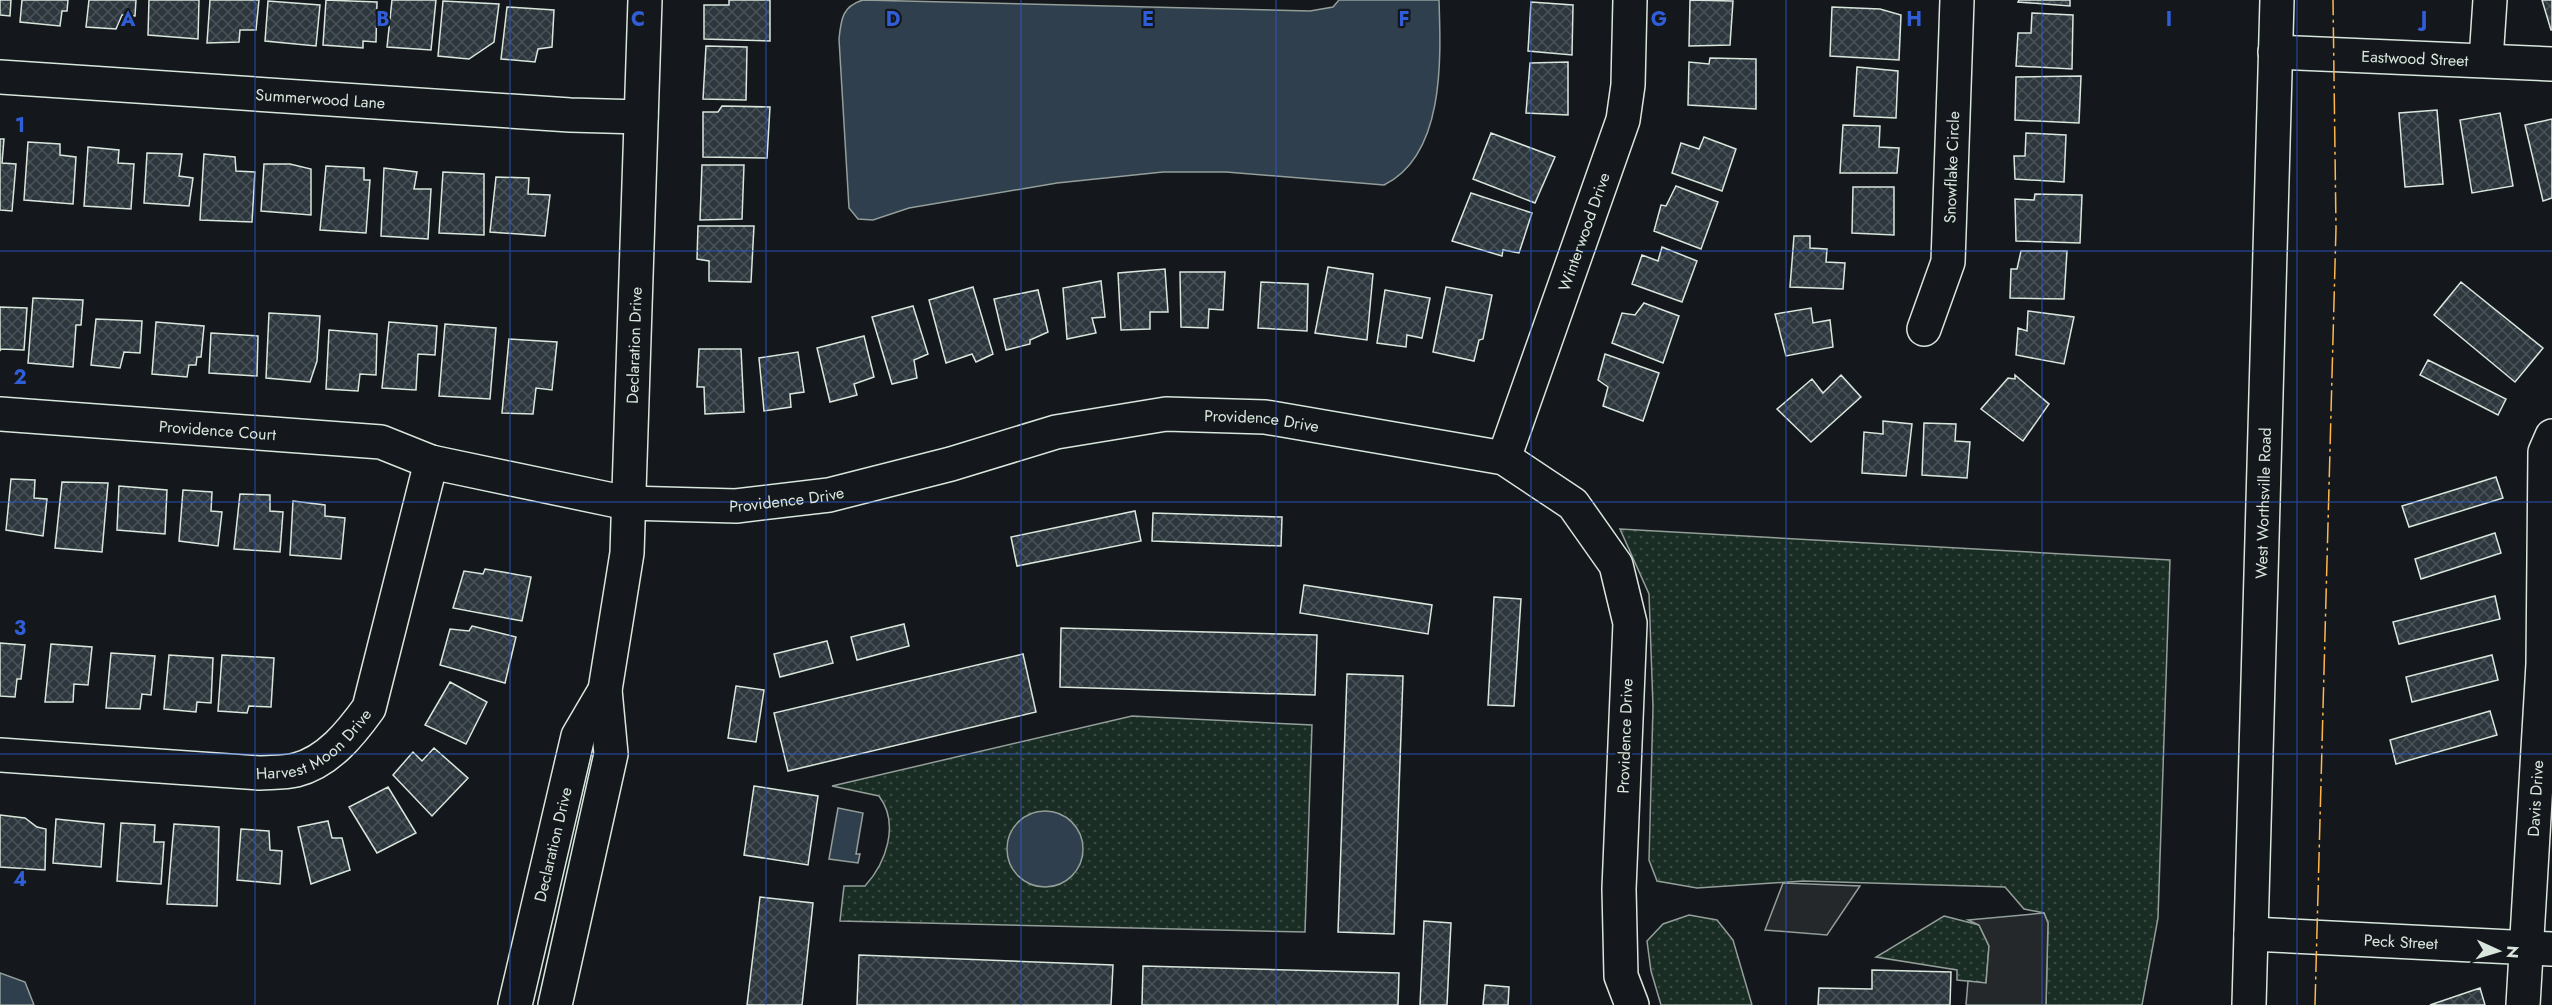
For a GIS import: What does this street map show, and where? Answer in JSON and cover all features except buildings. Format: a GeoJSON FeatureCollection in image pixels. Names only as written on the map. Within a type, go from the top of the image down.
{"type":"FeatureCollection","features":[{"type":"Feature","properties":{"kind":"street","name":"Declaration Drive"},"geometry":{"type":"LineString","coordinates":[[555,1005],[611,754],[605,690],[618,621],[627,553],[645,0]]}},
{"type":"Feature","properties":{"kind":"street","name":"Winterwood Drive"},"geometry":{"type":"LineString","coordinates":[[1504,458],[1623,120],[1628,85],[1630,0]]}},
{"type":"Feature","properties":{"kind":"street","name":"Snowflake Circle"},"geometry":{"type":"LineString","coordinates":[[1924,329],[1948,261],[1957,0]]}},
{"type":"Feature","properties":{"kind":"street","name":"West Worthsville Road"},"geometry":{"type":"LineString","coordinates":[[2249,1005],[2277,0]]}},
{"type":"Feature","properties":{"kind":"street"},"geometry":{"type":"LineString","coordinates":[[2486,60],[2490,0]]}},
{"type":"Feature","properties":{"kind":"street","name":"Eastwood Street"},"geometry":{"type":"LineString","coordinates":[[2275,52],[2552,64]]}},
{"type":"Feature","properties":{"kind":"street","name":"Summerwood Lane"},"geometry":{"type":"LineString","coordinates":[[0,77],[570,115],[641,117]]}},
{"type":"Feature","properties":{"kind":"street","name":"Providence Court"},"geometry":{"type":"LineString","coordinates":[[0,414],[381,442],[431,462]]}},
{"type":"Feature","properties":{"kind":"street","name":"Providence Drive"},"geometry":{"type":"LineString","coordinates":[[431,462],[627,503],[736,506],[829,495],[951,464],[1056,432],[1166,414],[1265,417],[1504,458],[1574,504],[1616,565],[1630,623],[1619,889],[1621,976],[1632,1005]]}},
{"type":"Feature","properties":{"kind":"street","name":"Davis Drive"},"geometry":{"type":"LineString","coordinates":[[2523,1005],[2539,948],[2547,664],[2545,452],[2552,436]]}},
{"type":"Feature","properties":{"kind":"street","name":"Harvest Moon Drive"},"geometry":{"type":"LineString","coordinates":[[0,755],[259,773],[297,770],[329,753],[349,736],[369,708],[385,654],[412,530],[431,462]]}},
{"type":"Feature","properties":{"kind":"street","name":"Declaration Drive"},"geometry":{"type":"LineString","coordinates":[[515,1005],[578,736],[605,690]]}},
{"type":"Feature","properties":{"kind":"street","name":"Peck Street"},"geometry":{"type":"LineString","coordinates":[[2251,934],[2539,948]]}},
{"type":"Feature","properties":{"kind":"green space"},"geometry":{"type":"Polygon","coordinates":[[[1620,529],[2170,560],[2158,918],[2142,1005],[2046,1005],[2048,923],[2044,913],[2024,909],[2005,887],[1803,881],[1697,888],[1657,881],[1649,860],[1653,707],[1649,594],[1620,529]]]}},
{"type":"Feature","properties":{"kind":"green space"},"geometry":{"type":"Polygon","coordinates":[[[1132,716],[1312,725],[1305,932],[840,921],[844,886],[865,886],[872,877],[888,843],[889,819],[879,796],[832,786],[1132,716]]]}},
{"type":"Feature","properties":{"kind":"green space"},"geometry":{"type":"Polygon","coordinates":[[[1689,915],[1717,920],[1733,940],[1752,1005],[1661,1005],[1651,971],[1647,941],[1663,924],[1689,915]]]}},
{"type":"Feature","properties":{"kind":"green space"},"geometry":{"type":"Polygon","coordinates":[[[1944,916],[1979,925],[1989,946],[1986,983],[1957,980],[1957,970],[1876,957],[1944,916]]]}},
{"type":"Feature","properties":{"kind":"shaded area"},"geometry":{"type":"Polygon","coordinates":[[[1783,883],[1860,886],[1827,935],[1765,930],[1783,883]]]}},
{"type":"Feature","properties":{"kind":"shaded area"},"geometry":{"type":"Polygon","coordinates":[[[2044,913],[2048,923],[2046,1005],[1966,1005],[1968,981],[1986,983],[1989,946],[1979,925],[1968,920],[2044,913]]]}},
{"type":"Feature","properties":{"kind":"water"},"geometry":{"type":"Polygon","coordinates":[[[863,0],[1310,11],[1333,7],[1339,0],[1439,0],[1439,77],[1435,103],[1429,129],[1419,152],[1404,171],[1384,185],[1226,172],[1163,172],[1057,183],[909,208],[873,220],[858,219],[849,208],[839,39],[842,20],[847,10],[863,0]]]}},
{"type":"Feature","properties":{"kind":"water"},"geometry":{"type":"Polygon","coordinates":[[[838,808],[863,813],[856,854],[860,854],[858,863],[829,859],[838,808]]]}},
{"type":"Feature","properties":{"kind":"water"},"geometry":{"type":"Polygon","coordinates":[[[1045,811],[1060,814],[1072,822],[1080,834],[1083,849],[1080,864],[1072,876],[1060,884],[1045,887],[1030,884],[1018,876],[1010,864],[1007,849],[1010,834],[1018,822],[1030,814],[1045,811]]]}},
{"type":"Feature","properties":{"kind":"water"},"geometry":{"type":"Polygon","coordinates":[[[0,973],[25,982],[34,1005],[0,1005],[0,973]]]}},
{"type":"Feature","properties":{"kind":"power"},"geometry":{"type":"LineString","coordinates":[[2315,1005],[2336,228],[2333,0]]}}]}
